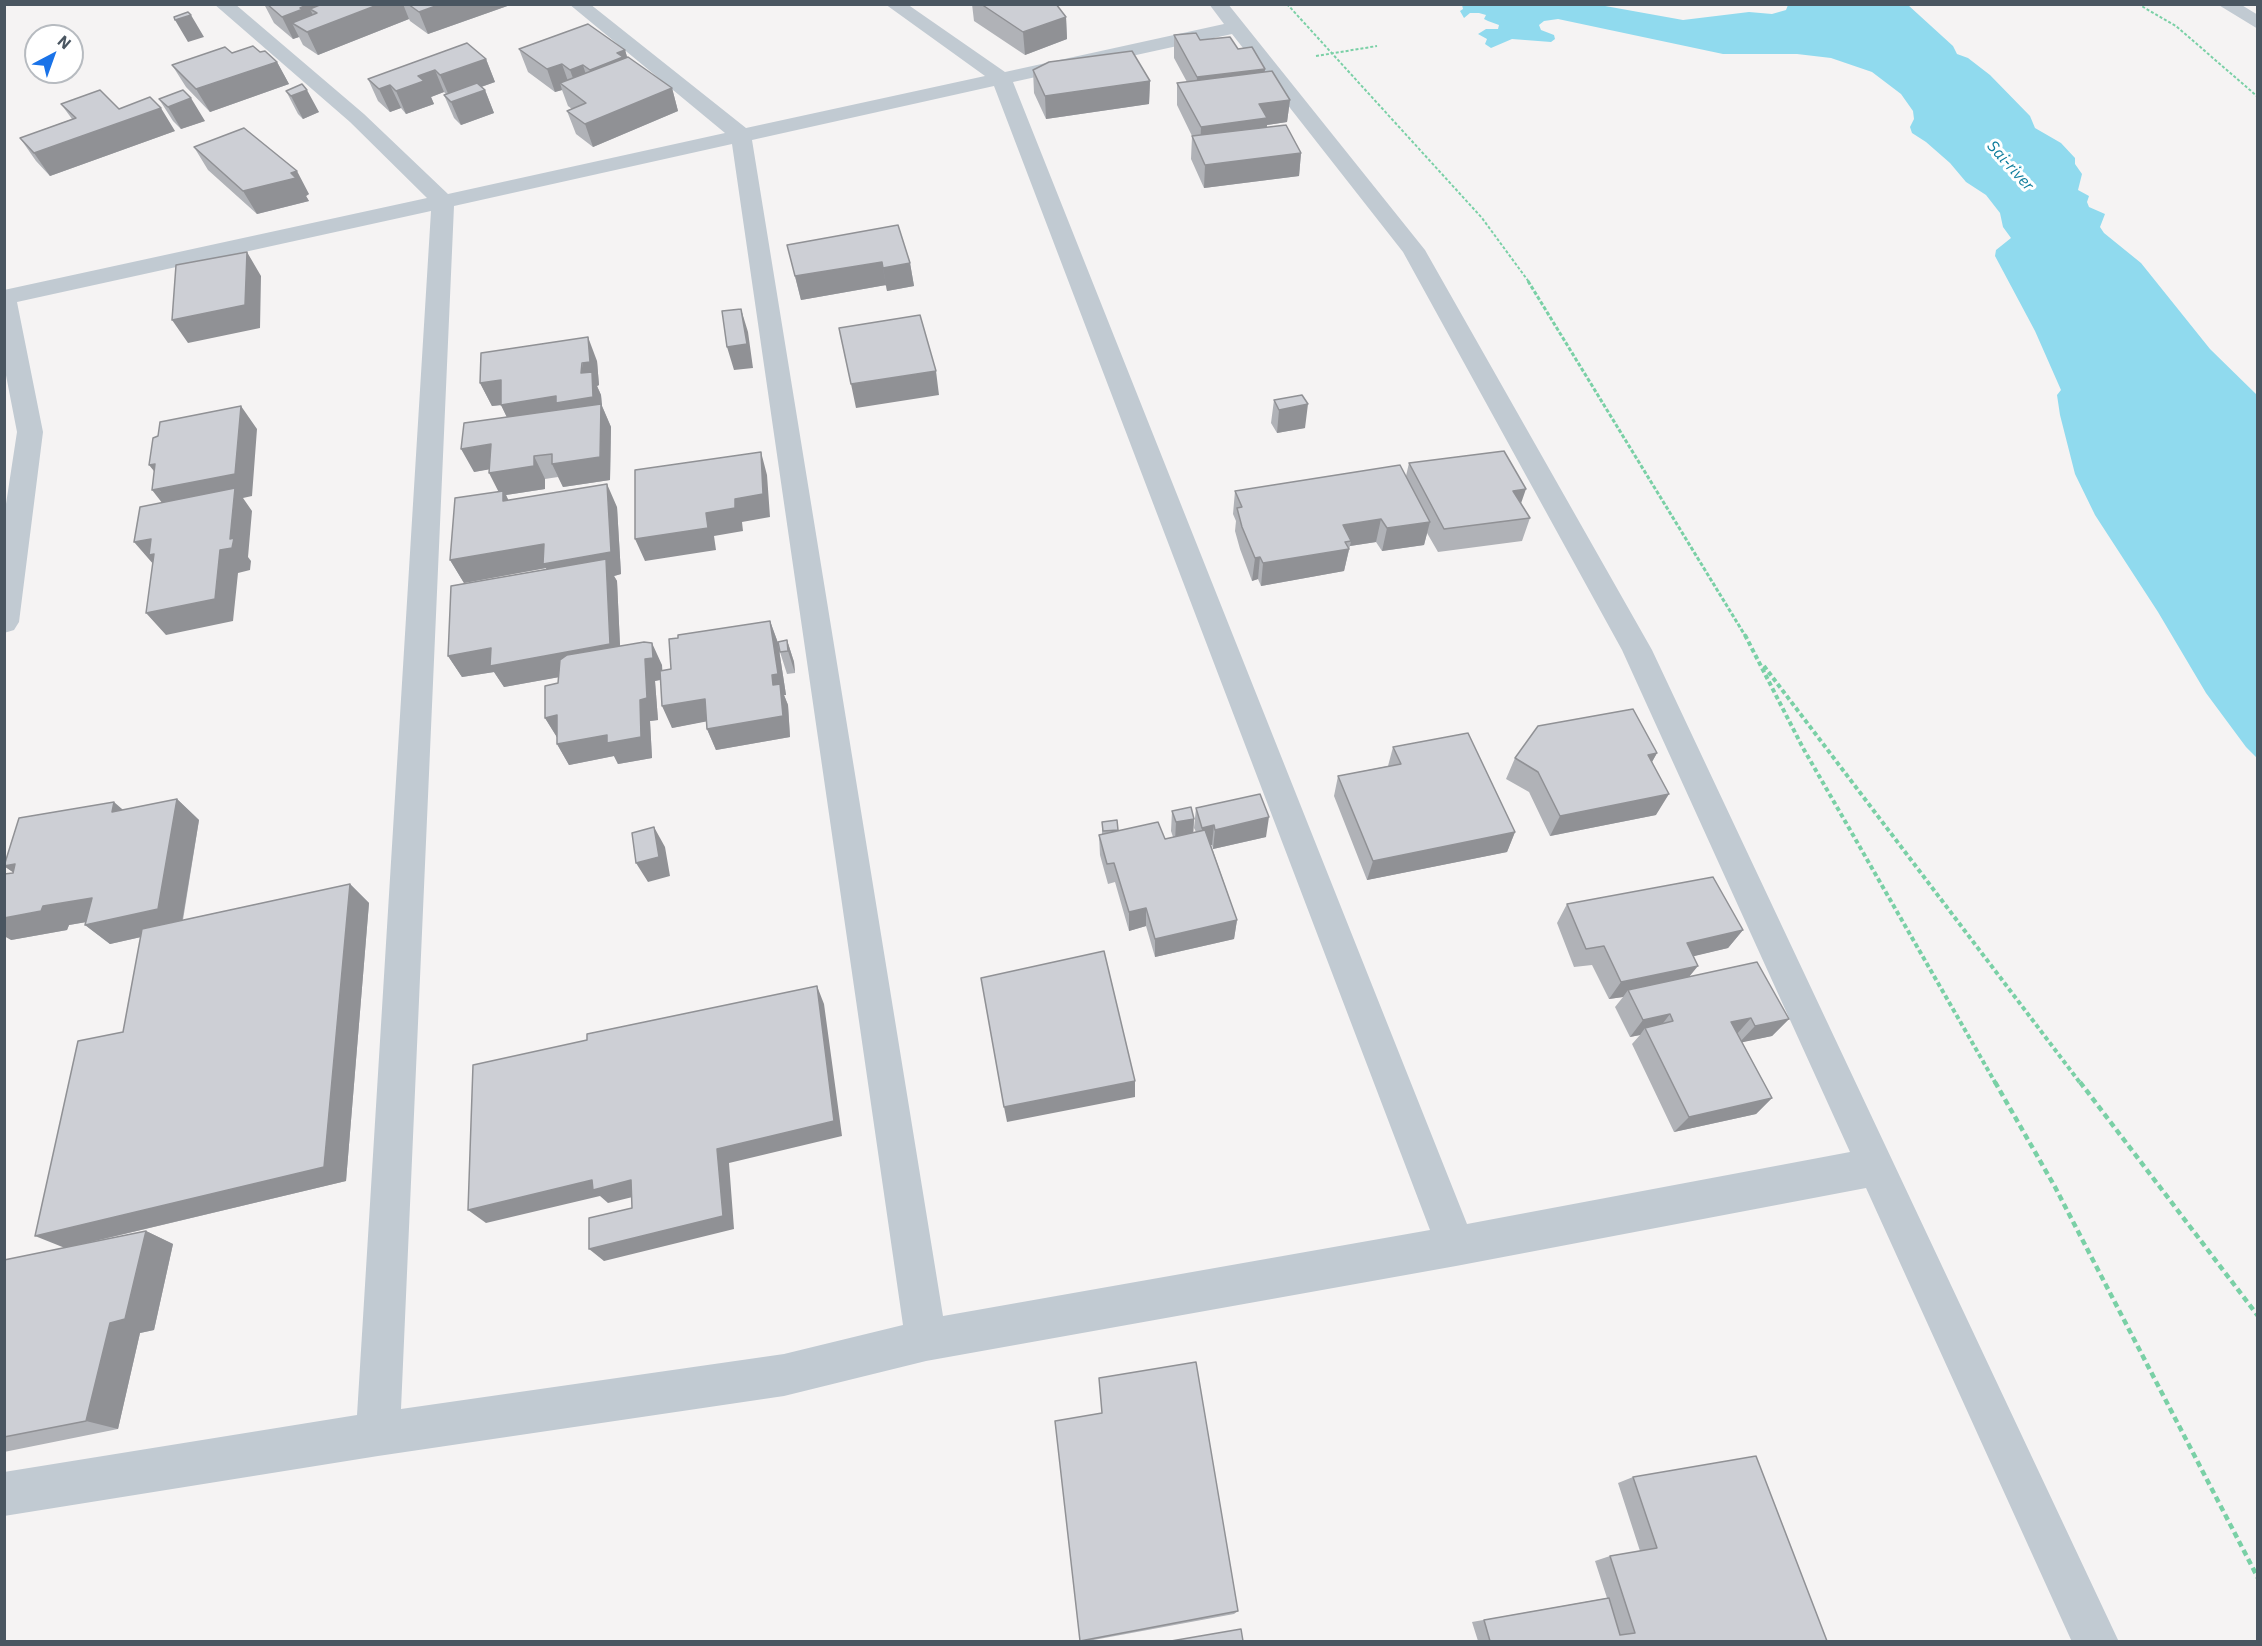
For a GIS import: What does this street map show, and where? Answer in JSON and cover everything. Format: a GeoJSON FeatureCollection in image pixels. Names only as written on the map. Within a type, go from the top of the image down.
{"type":"FeatureCollection","features":[{"type":"Feature","properties":{"kind":"street"},"geometry":{"type":"LineString","coordinates":[[223,4],[357,118],[442,201],[378,1434]]}},
{"type":"Feature","properties":{"kind":"street"},"geometry":{"type":"LineString","coordinates":[[578,4],[741,135],[926,1340]]}},
{"type":"Feature","properties":{"kind":"street"},"geometry":{"type":"LineString","coordinates":[[894,4],[1001,78],[1456,1246]]}},
{"type":"Feature","properties":{"kind":"street"},"geometry":{"type":"LineString","coordinates":[[2226,4],[2258,23]]}},
{"type":"Feature","properties":{"kind":"street"},"geometry":{"type":"LineString","coordinates":[[4,622],[30,432],[5,298],[1001,78],[1227,16],[1413,250],[1637,650],[1874,1167],[2096,1641]]}},
{"type":"Feature","properties":{"kind":"street"},"geometry":{"type":"LineString","coordinates":[[4,1494],[378,1434],[784,1375],[926,1340],[1456,1246],[1874,1167]]}},
{"type":"Feature","properties":{"kind":"path"},"geometry":{"type":"LineString","coordinates":[[1287,4],[1482,218],[1536,292],[1694,549],[1758,658],[1803,748],[2055,1187],[2258,1578]]}},
{"type":"Feature","properties":{"kind":"path"},"geometry":{"type":"LineString","coordinates":[[2138,4],[2176,26],[2258,97]]}},
{"type":"Feature","properties":{"kind":"path"},"geometry":{"type":"LineString","coordinates":[[1331,54],[1377,46]]}},
{"type":"Feature","properties":{"kind":"path"},"geometry":{"type":"LineString","coordinates":[[1758,658],[2258,1316]]}},
{"type":"Feature","properties":{"kind":"water","name":"Sai-river"},"geometry":{"type":"Polygon","coordinates":[[[1594,4],[1683,20],[1749,12],[1772,14],[1786,10],[1788,5],[1908,5],[1953,46],[1957,54],[1968,58],[1990,75],[2030,116],[2035,128],[2061,143],[2075,158],[2075,164],[2082,174],[2078,190],[2089,196],[2087,202],[2089,207],[2105,214],[2100,227],[2104,233],[2141,263],[2210,349],[2257,395],[2257,758],[2246,747],[2206,693],[2158,612],[2095,515],[2075,474],[2060,415],[2057,395],[2061,390],[2035,331],[1995,256],[1996,250],[2011,238],[2003,227],[2000,213],[1986,195],[1966,182],[1950,163],[1912,133],[1910,127],[1914,119],[1913,111],[1901,94],[1872,72],[1831,58],[1797,54],[1723,54],[1558,19],[1544,21],[1539,25],[1541,30],[1554,35],[1555,39],[1551,42],[1512,39],[1491,48],[1485,44],[1487,39],[1478,34],[1486,29],[1498,29],[1499,25],[1484,19],[1486,15],[1479,13],[1470,13],[1464,18],[1460,11],[1463,9],[1462,5],[1594,4]]]}},
{"type":"Feature","properties":{"kind":"building"},"geometry":{"type":"Polygon","coordinates":[[[267,4],[309,4],[300,8],[303,9],[282,17],[267,4]]]}},
{"type":"Feature","properties":{"kind":"building"},"geometry":{"type":"Polygon","coordinates":[[[322,4],[380,4],[307,32],[292,23],[317,13],[310,9],[322,4]]]}},
{"type":"Feature","properties":{"kind":"building"},"geometry":{"type":"Polygon","coordinates":[[[408,4],[441,4],[419,12],[408,4]]]}},
{"type":"Feature","properties":{"kind":"building"},"geometry":{"type":"Polygon","coordinates":[[[981,4],[1056,4],[1066,17],[1023,32],[981,4]]]}},
{"type":"Feature","properties":{"kind":"building"},"geometry":{"type":"Polygon","coordinates":[[[188,12],[191,15],[175,20],[174,17],[188,12]]]}},
{"type":"Feature","properties":{"kind":"building"},"geometry":{"type":"Polygon","coordinates":[[[588,24],[625,50],[617,53],[623,57],[590,70],[583,65],[570,70],[562,64],[547,69],[519,49],[588,24]]]}},
{"type":"Feature","properties":{"kind":"building"},"geometry":{"type":"Polygon","coordinates":[[[1196,33],[1200,40],[1230,37],[1238,49],[1252,47],[1265,69],[1197,77],[1174,35],[1196,33]]]}},
{"type":"Feature","properties":{"kind":"building"},"geometry":{"type":"Polygon","coordinates":[[[467,43],[486,59],[440,75],[435,70],[418,76],[424,81],[396,91],[390,85],[379,89],[368,79],[467,43]]]}},
{"type":"Feature","properties":{"kind":"building"},"geometry":{"type":"Polygon","coordinates":[[[253,46],[260,52],[265,51],[277,62],[196,89],[172,65],[225,47],[232,53],[253,46]]]}},
{"type":"Feature","properties":{"kind":"building"},"geometry":{"type":"Polygon","coordinates":[[[1132,51],[1150,81],[1045,96],[1033,70],[1049,62],[1132,51]]]}},
{"type":"Feature","properties":{"kind":"building"},"geometry":{"type":"Polygon","coordinates":[[[628,57],[672,88],[585,124],[567,111],[586,103],[560,83],[628,57]]]}},
{"type":"Feature","properties":{"kind":"building"},"geometry":{"type":"Polygon","coordinates":[[[1272,71],[1290,100],[1259,104],[1267,118],[1201,127],[1177,83],[1272,71]]]}},
{"type":"Feature","properties":{"kind":"building"},"geometry":{"type":"Polygon","coordinates":[[[477,83],[485,90],[451,102],[444,95],[477,83]]]}},
{"type":"Feature","properties":{"kind":"building"},"geometry":{"type":"Polygon","coordinates":[[[302,84],[307,90],[291,96],[286,91],[302,84]]]}},
{"type":"Feature","properties":{"kind":"building"},"geometry":{"type":"Polygon","coordinates":[[[100,90],[119,109],[150,97],[161,108],[34,153],[20,138],[76,118],[61,104],[100,90]]]}},
{"type":"Feature","properties":{"kind":"building"},"geometry":{"type":"Polygon","coordinates":[[[183,90],[191,98],[168,107],[159,99],[183,90]]]}},
{"type":"Feature","properties":{"kind":"building"},"geometry":{"type":"Polygon","coordinates":[[[1286,125],[1301,153],[1205,165],[1192,136],[1286,125]]]}},
{"type":"Feature","properties":{"kind":"building"},"geometry":{"type":"Polygon","coordinates":[[[244,128],[297,171],[291,173],[296,178],[243,191],[194,147],[244,128]]]}},
{"type":"Feature","properties":{"kind":"building"},"geometry":{"type":"Polygon","coordinates":[[[898,225],[910,263],[883,268],[882,262],[795,276],[787,245],[898,225]]]}},
{"type":"Feature","properties":{"kind":"building"},"geometry":{"type":"Polygon","coordinates":[[[247,252],[245,305],[172,320],[176,265],[247,252]]]}},
{"type":"Feature","properties":{"kind":"building"},"geometry":{"type":"Polygon","coordinates":[[[741,309],[747,344],[727,347],[722,311],[741,309]]]}},
{"type":"Feature","properties":{"kind":"building"},"geometry":{"type":"Polygon","coordinates":[[[920,315],[936,371],[851,384],[839,328],[920,315]]]}},
{"type":"Feature","properties":{"kind":"building"},"geometry":{"type":"Polygon","coordinates":[[[588,337],[590,362],[582,363],[581,373],[592,372],[593,397],[556,403],[556,396],[501,405],[501,380],[480,383],[481,353],[588,337]]]}},
{"type":"Feature","properties":{"kind":"building"},"geometry":{"type":"Polygon","coordinates":[[[1302,395],[1308,404],[1279,410],[1274,400],[1302,395]]]}},
{"type":"Feature","properties":{"kind":"building"},"geometry":{"type":"Polygon","coordinates":[[[601,404],[600,457],[552,464],[552,454],[534,456],[534,466],[489,473],[491,444],[461,449],[464,423],[601,404]]]}},
{"type":"Feature","properties":{"kind":"building"},"geometry":{"type":"Polygon","coordinates":[[[241,406],[235,474],[152,490],[155,464],[149,465],[153,438],[158,436],[160,422],[241,406]]]}},
{"type":"Feature","properties":{"kind":"building"},"geometry":{"type":"Polygon","coordinates":[[[1504,451],[1526,489],[1513,491],[1530,518],[1444,529],[1409,463],[1504,451]]]}},
{"type":"Feature","properties":{"kind":"building"},"geometry":{"type":"Polygon","coordinates":[[[761,452],[763,494],[735,499],[735,508],[706,513],[708,528],[635,539],[635,470],[761,452]]]}},
{"type":"Feature","properties":{"kind":"building"},"geometry":{"type":"Polygon","coordinates":[[[1400,465],[1430,522],[1387,528],[1381,519],[1343,525],[1351,541],[1345,542],[1349,549],[1263,563],[1260,557],[1255,558],[1242,527],[1237,508],[1242,507],[1235,491],[1400,465]]]}},
{"type":"Feature","properties":{"kind":"building"},"geometry":{"type":"Polygon","coordinates":[[[607,484],[611,552],[543,564],[544,544],[450,560],[455,498],[503,491],[503,501],[607,484]]]}},
{"type":"Feature","properties":{"kind":"building"},"geometry":{"type":"Polygon","coordinates":[[[235,488],[230,539],[234,538],[232,548],[220,550],[215,599],[146,613],[154,554],[149,555],[151,539],[134,542],[140,507],[235,488]]]}},
{"type":"Feature","properties":{"kind":"building"},"geometry":{"type":"Polygon","coordinates":[[[606,559],[610,644],[490,666],[491,648],[448,656],[451,586],[606,559]]]}},
{"type":"Feature","properties":{"kind":"building"},"geometry":{"type":"Polygon","coordinates":[[[770,621],[778,674],[772,675],[773,685],[780,684],[783,716],[707,729],[705,699],[662,706],[660,671],[671,669],[669,639],[678,638],[678,635],[770,621]]]}},
{"type":"Feature","properties":{"kind":"building"},"geometry":{"type":"Polygon","coordinates":[[[787,640],[788,651],[780,652],[778,642],[787,640]]]}},
{"type":"Feature","properties":{"kind":"building"},"geometry":{"type":"Polygon","coordinates":[[[644,642],[652,643],[653,658],[645,659],[647,698],[640,700],[641,737],[607,743],[607,735],[557,744],[557,715],[545,718],[545,686],[558,683],[560,660],[567,655],[644,642]]]}},
{"type":"Feature","properties":{"kind":"building"},"geometry":{"type":"Polygon","coordinates":[[[1633,709],[1657,753],[1648,755],[1669,794],[1560,816],[1538,772],[1515,758],[1538,726],[1633,709]]]}},
{"type":"Feature","properties":{"kind":"building"},"geometry":{"type":"Polygon","coordinates":[[[1468,733],[1515,832],[1373,861],[1338,776],[1401,764],[1393,747],[1468,733]]]}},
{"type":"Feature","properties":{"kind":"building"},"geometry":{"type":"Polygon","coordinates":[[[1260,794],[1269,817],[1215,830],[1214,825],[1202,828],[1196,808],[1260,794]]]}},
{"type":"Feature","properties":{"kind":"building"},"geometry":{"type":"Polygon","coordinates":[[[177,799],[158,909],[85,925],[92,898],[43,906],[41,911],[4,918],[4,874],[13,873],[15,864],[4,866],[19,818],[114,802],[112,812],[177,799]]]}},
{"type":"Feature","properties":{"kind":"building"},"geometry":{"type":"Polygon","coordinates":[[[1191,807],[1194,819],[1176,822],[1172,811],[1191,807]]]}},
{"type":"Feature","properties":{"kind":"building"},"geometry":{"type":"Polygon","coordinates":[[[1117,820],[1118,830],[1103,831],[1102,822],[1117,820]]]}},
{"type":"Feature","properties":{"kind":"building"},"geometry":{"type":"Polygon","coordinates":[[[1158,822],[1165,839],[1205,830],[1237,920],[1155,939],[1146,908],[1129,912],[1114,863],[1107,864],[1099,835],[1158,822]]]}},
{"type":"Feature","properties":{"kind":"building"},"geometry":{"type":"Polygon","coordinates":[[[654,827],[659,857],[636,863],[632,833],[654,827]]]}},
{"type":"Feature","properties":{"kind":"building"},"geometry":{"type":"Polygon","coordinates":[[[1713,877],[1743,930],[1687,943],[1698,966],[1621,982],[1604,946],[1586,949],[1567,904],[1713,877]]]}},
{"type":"Feature","properties":{"kind":"building"},"geometry":{"type":"Polygon","coordinates":[[[350,884],[324,1167],[35,1236],[78,1041],[123,1032],[142,929],[350,884]]]}},
{"type":"Feature","properties":{"kind":"building"},"geometry":{"type":"Polygon","coordinates":[[[1104,951],[1135,1081],[1004,1107],[981,978],[1104,951]]]}},
{"type":"Feature","properties":{"kind":"building"},"geometry":{"type":"Polygon","coordinates":[[[1757,962],[1789,1019],[1755,1026],[1751,1018],[1731,1022],[1772,1098],[1689,1117],[1645,1028],[1673,1021],[1670,1014],[1643,1020],[1628,990],[1757,962]]]}},
{"type":"Feature","properties":{"kind":"building"},"geometry":{"type":"Polygon","coordinates":[[[817,986],[834,1121],[717,1149],[723,1216],[589,1249],[589,1218],[632,1208],[631,1180],[593,1190],[592,1180],[468,1210],[473,1065],[587,1040],[587,1034],[817,986]]]}},
{"type":"Feature","properties":{"kind":"building"},"geometry":{"type":"Polygon","coordinates":[[[146,1231],[125,1319],[110,1323],[86,1421],[4,1437],[4,1260],[146,1231]]]}},
{"type":"Feature","properties":{"kind":"building"},"geometry":{"type":"Polygon","coordinates":[[[1196,1362],[1238,1611],[1080,1641],[1055,1421],[1102,1413],[1099,1378],[1196,1362]]]}},
{"type":"Feature","properties":{"kind":"building"},"geometry":{"type":"Polygon","coordinates":[[[1756,1456],[1827,1641],[1490,1641],[1484,1620],[1609,1598],[1620,1635],[1635,1633],[1610,1556],[1657,1548],[1633,1477],[1756,1456]]]}},
{"type":"Feature","properties":{"kind":"building"},"geometry":{"type":"Polygon","coordinates":[[[1241,1629],[1243,1641],[1171,1641],[1241,1629]]]}}]}
